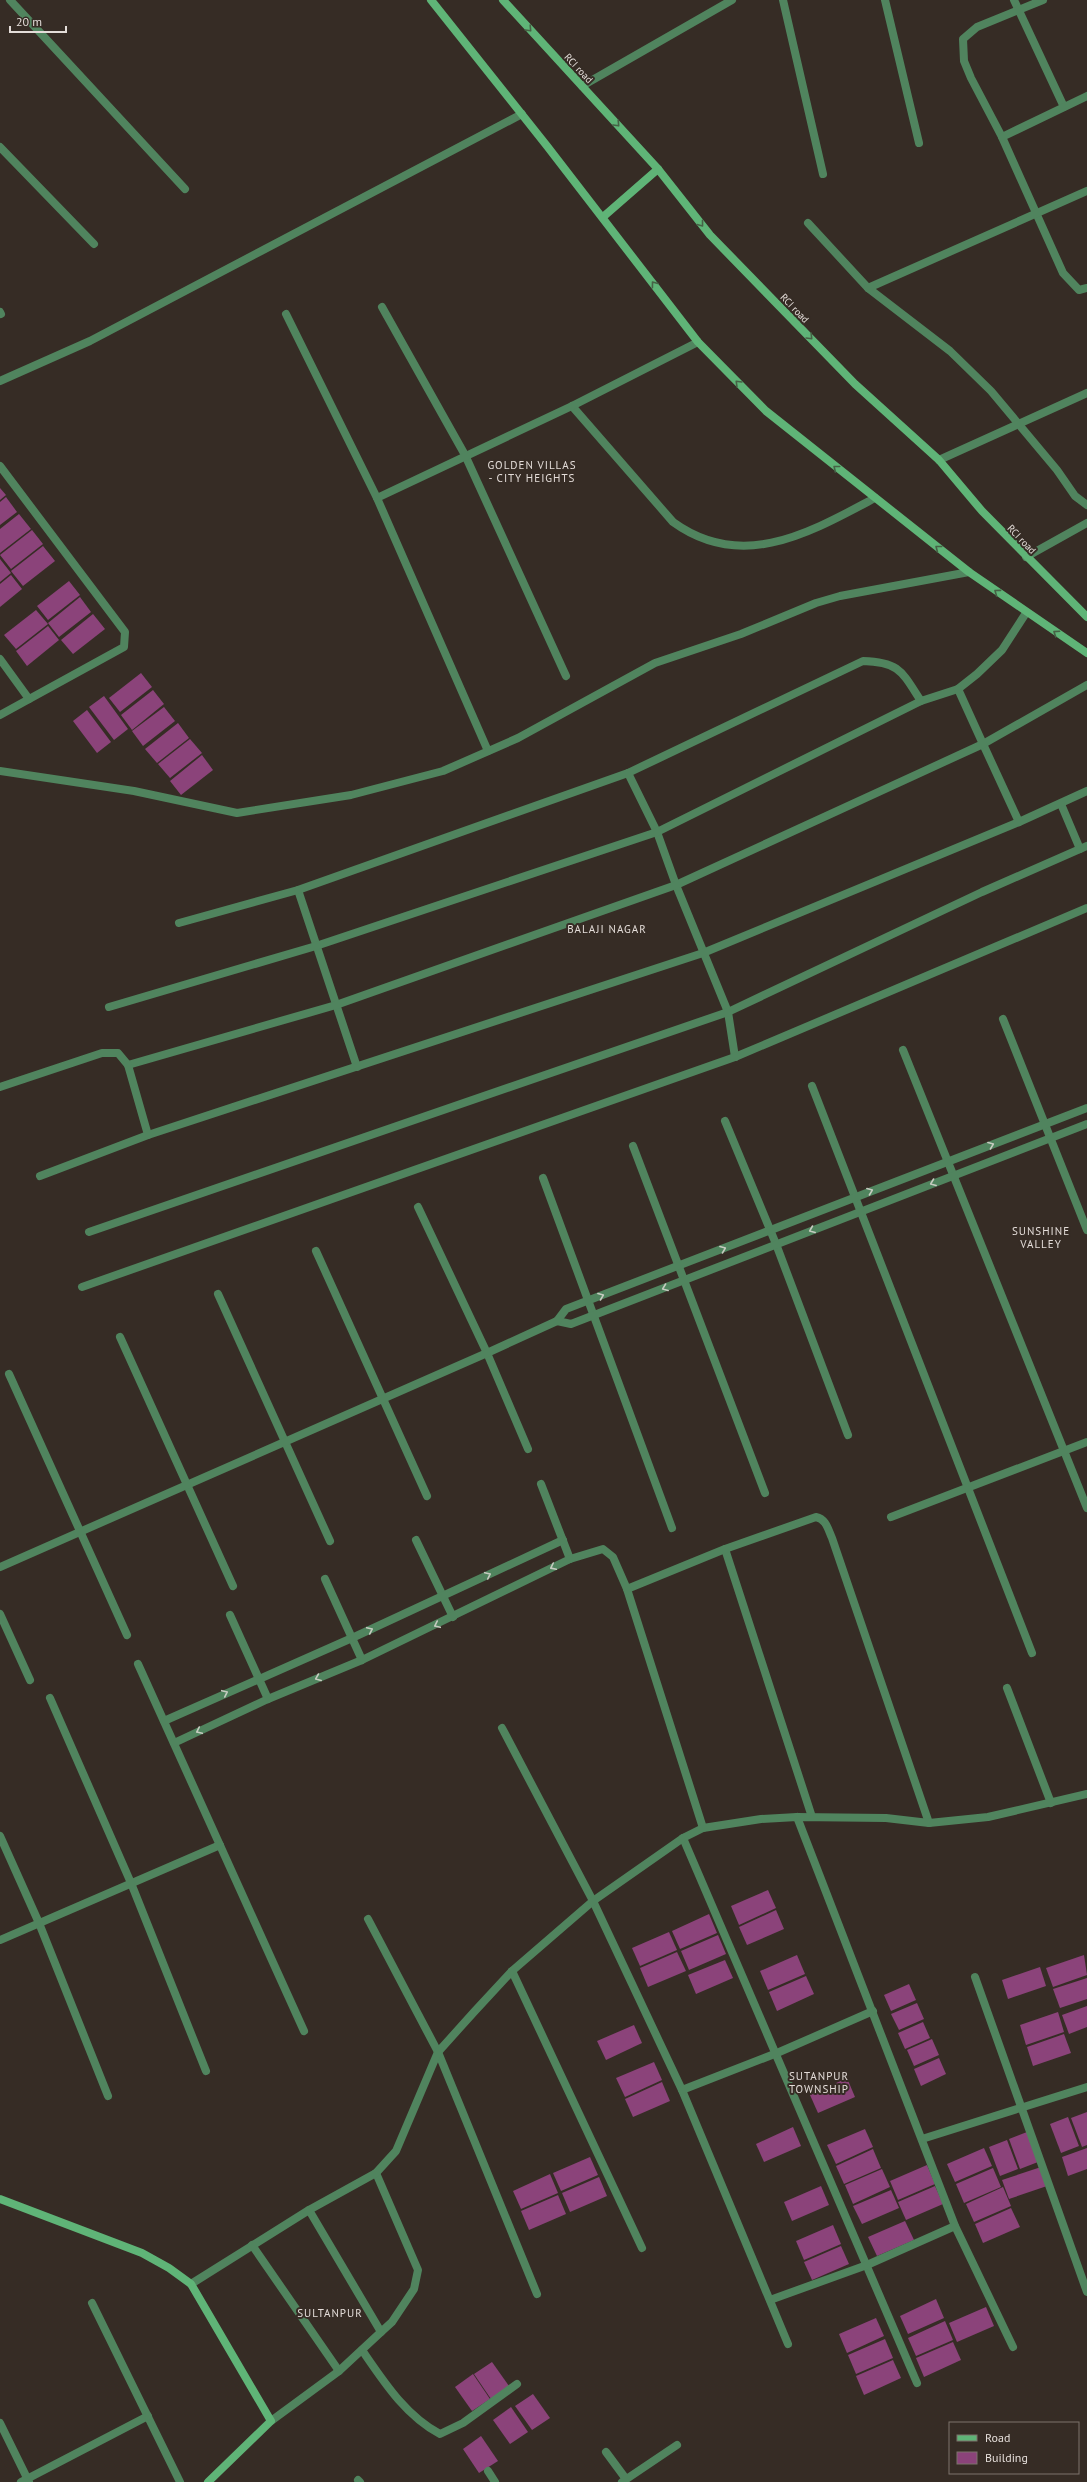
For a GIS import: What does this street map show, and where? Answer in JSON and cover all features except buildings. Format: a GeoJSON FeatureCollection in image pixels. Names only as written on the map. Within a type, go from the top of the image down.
{"type":"FeatureCollection","features":[{"type":"Feature","properties":{"kind":"main road"},"geometry":{"type":"LineString","coordinates":[[431,0],[603,217],[698,342],[766,411],[969,572],[1026,613],[1087,653]]}},
{"type":"Feature","properties":{"kind":"main road","name":"RCI road"},"geometry":{"type":"LineString","coordinates":[[503,0],[658,169],[710,235],[855,384],[939,460],[982,511],[1026,558],[1087,617]]}},
{"type":"Feature","properties":{"kind":"main road"},"geometry":{"type":"LineString","coordinates":[[603,217],[658,169]]}},
{"type":"Feature","properties":{"kind":"main road"},"geometry":{"type":"LineString","coordinates":[[0,2198],[142,2253],[169,2268],[191,2284],[270,2421],[211,2481]]}},
{"type":"Feature","properties":{"kind":"street"},"geometry":{"type":"LineString","coordinates":[[10,0],[185,189]]}},
{"type":"Feature","properties":{"kind":"street"},"geometry":{"type":"LineString","coordinates":[[582,86],[732,0]]}},
{"type":"Feature","properties":{"kind":"street"},"geometry":{"type":"LineString","coordinates":[[783,0],[822,174]]}},
{"type":"Feature","properties":{"kind":"street"},"geometry":{"type":"LineString","coordinates":[[885,0],[919,143]]}},
{"type":"Feature","properties":{"kind":"street"},"geometry":{"type":"LineString","coordinates":[[1014,0],[1064,107]]}},
{"type":"Feature","properties":{"kind":"street"},"geometry":{"type":"LineString","coordinates":[[1043,0],[977,27],[963,39],[964,61],[1002,137],[1062,273],[1079,290],[1087,288]]}},
{"type":"Feature","properties":{"kind":"street"},"geometry":{"type":"LineString","coordinates":[[1002,137],[1087,96]]}},
{"type":"Feature","properties":{"kind":"street"},"geometry":{"type":"LineString","coordinates":[[0,381],[90,341],[522,114]]}},
{"type":"Feature","properties":{"kind":"street"},"geometry":{"type":"LineString","coordinates":[[0,147],[94,244]]}},
{"type":"Feature","properties":{"kind":"street"},"geometry":{"type":"LineString","coordinates":[[868,288],[1087,191]]}},
{"type":"Feature","properties":{"kind":"street"},"geometry":{"type":"LineString","coordinates":[[808,223],[868,288],[950,352],[991,391],[1017,424],[1058,470],[1075,496],[1087,506]]}},
{"type":"Feature","properties":{"kind":"street"},"geometry":{"type":"LineString","coordinates":[[382,308],[465,456],[566,676]]}},
{"type":"Feature","properties":{"kind":"street"},"geometry":{"type":"LineString","coordinates":[[286,314],[377,498],[488,751]]}},
{"type":"Feature","properties":{"kind":"street"},"geometry":{"type":"LineString","coordinates":[[377,498],[572,406],[698,342]]}},
{"type":"Feature","properties":{"kind":"street"},"geometry":{"type":"LineString","coordinates":[[939,460],[1087,393]]}},
{"type":"Feature","properties":{"kind":"street"},"geometry":{"type":"LineString","coordinates":[[572,406],[673,522],[689,533],[718,544],[746,546],[783,541],[828,523],[875,498]]}},
{"type":"Feature","properties":{"kind":"street"},"geometry":{"type":"LineString","coordinates":[[0,466],[125,632],[124,647],[0,715]]}},
{"type":"Feature","properties":{"kind":"street"},"geometry":{"type":"LineString","coordinates":[[1026,558],[1087,523]]}},
{"type":"Feature","properties":{"kind":"street"},"geometry":{"type":"LineString","coordinates":[[0,771],[134,791],[237,813],[351,795],[443,771],[518,738],[655,663],[741,634],[828,600],[969,572]]}},
{"type":"Feature","properties":{"kind":"street"},"geometry":{"type":"LineString","coordinates":[[109,1007],[316,946],[657,832],[921,701],[958,689],[1002,650],[1026,613]]}},
{"type":"Feature","properties":{"kind":"street"},"geometry":{"type":"LineString","coordinates":[[0,659],[29,699]]}},
{"type":"Feature","properties":{"kind":"street"},"geometry":{"type":"LineString","coordinates":[[179,923],[298,890],[628,773],[863,662],[882,662],[895,667],[904,675],[921,701]]}},
{"type":"Feature","properties":{"kind":"street"},"geometry":{"type":"LineString","coordinates":[[128,1065],[336,1005],[676,886],[983,744],[1087,685]]}},
{"type":"Feature","properties":{"kind":"street"},"geometry":{"type":"LineString","coordinates":[[958,689],[1020,822]]}},
{"type":"Feature","properties":{"kind":"street"},"geometry":{"type":"LineString","coordinates":[[628,773],[657,832],[676,886],[728,1012],[735,1057]]}},
{"type":"Feature","properties":{"kind":"street"},"geometry":{"type":"LineString","coordinates":[[40,1176],[148,1135],[703,953],[1020,822],[1087,791]]}},
{"type":"Feature","properties":{"kind":"street"},"geometry":{"type":"LineString","coordinates":[[89,1232],[728,1012],[982,892],[1084,847],[1061,804]]}},
{"type":"Feature","properties":{"kind":"street"},"geometry":{"type":"LineString","coordinates":[[298,890],[357,1067]]}},
{"type":"Feature","properties":{"kind":"street"},"geometry":{"type":"LineString","coordinates":[[82,1287],[735,1057],[1087,908]]}},
{"type":"Feature","properties":{"kind":"street"},"geometry":{"type":"LineString","coordinates":[[1002,1019],[1087,1230]]}},
{"type":"Feature","properties":{"kind":"street"},"geometry":{"type":"LineString","coordinates":[[903,1050],[955,1175],[1087,1508]]}},
{"type":"Feature","properties":{"kind":"street"},"geometry":{"type":"LineString","coordinates":[[0,1087],[102,1053],[118,1053],[128,1065],[148,1135]]}},
{"type":"Feature","properties":{"kind":"street"},"geometry":{"type":"LineString","coordinates":[[812,1086],[854,1197],[969,1487],[1032,1653]]}},
{"type":"Feature","properties":{"kind":"street"},"geometry":{"type":"LineString","coordinates":[[0,1567],[487,1353],[557,1321],[566,1309],[1087,1108]]}},
{"type":"Feature","properties":{"kind":"street"},"geometry":{"type":"LineString","coordinates":[[725,1121],[776,1244],[848,1435]]}},
{"type":"Feature","properties":{"kind":"street"},"geometry":{"type":"LineString","coordinates":[[557,1321],[571,1324],[1087,1124]]}},
{"type":"Feature","properties":{"kind":"street"},"geometry":{"type":"LineString","coordinates":[[632,1146],[682,1281],[765,1493]]}},
{"type":"Feature","properties":{"kind":"street"},"geometry":{"type":"LineString","coordinates":[[543,1178],[672,1528]]}},
{"type":"Feature","properties":{"kind":"street"},"geometry":{"type":"LineString","coordinates":[[418,1207],[487,1353],[528,1449]]}},
{"type":"Feature","properties":{"kind":"street"},"geometry":{"type":"LineString","coordinates":[[316,1251],[427,1496]]}},
{"type":"Feature","properties":{"kind":"street"},"geometry":{"type":"LineString","coordinates":[[218,1294],[283,1442],[330,1541]]}},
{"type":"Feature","properties":{"kind":"street"},"geometry":{"type":"LineString","coordinates":[[120,1337],[233,1586]]}},
{"type":"Feature","properties":{"kind":"street"},"geometry":{"type":"LineString","coordinates":[[9,1374],[79,1532],[127,1635]]}},
{"type":"Feature","properties":{"kind":"street"},"geometry":{"type":"LineString","coordinates":[[891,1517],[1087,1442]]}},
{"type":"Feature","properties":{"kind":"street"},"geometry":{"type":"LineString","coordinates":[[541,1484],[570,1559]]}},
{"type":"Feature","properties":{"kind":"street"},"geometry":{"type":"LineString","coordinates":[[627,1589],[725,1550],[816,1517],[823,1520],[832,1538],[930,1823]]}},
{"type":"Feature","properties":{"kind":"street"},"geometry":{"type":"LineString","coordinates":[[416,1540],[453,1617]]}},
{"type":"Feature","properties":{"kind":"street"},"geometry":{"type":"LineString","coordinates":[[164,1721],[258,1678],[352,1638],[563,1540]]}},
{"type":"Feature","properties":{"kind":"street"},"geometry":{"type":"LineString","coordinates":[[174,1743],[268,1699],[362,1660],[570,1559],[603,1549],[612,1557],[627,1589],[704,1828]]}},
{"type":"Feature","properties":{"kind":"street"},"geometry":{"type":"LineString","coordinates":[[725,1550],[812,1817]]}},
{"type":"Feature","properties":{"kind":"street"},"geometry":{"type":"LineString","coordinates":[[325,1580],[362,1660]]}},
{"type":"Feature","properties":{"kind":"street"},"geometry":{"type":"LineString","coordinates":[[0,1614],[30,1680]]}},
{"type":"Feature","properties":{"kind":"street"},"geometry":{"type":"LineString","coordinates":[[230,1615],[268,1699]]}},
{"type":"Feature","properties":{"kind":"street"},"geometry":{"type":"LineString","coordinates":[[138,1664],[304,2031]]}},
{"type":"Feature","properties":{"kind":"street"},"geometry":{"type":"LineString","coordinates":[[1007,1688],[1051,1803]]}},
{"type":"Feature","properties":{"kind":"street"},"geometry":{"type":"LineString","coordinates":[[50,1698],[131,1883],[206,2070]]}},
{"type":"Feature","properties":{"kind":"street"},"geometry":{"type":"LineString","coordinates":[[502,1728],[593,1901],[682,2090],[788,2344]]}},
{"type":"Feature","properties":{"kind":"street"},"geometry":{"type":"LineString","coordinates":[[191,2284],[309,2210],[376,2173],[396,2150],[438,2052],[512,1970],[593,1901],[683,1838],[704,1828],[761,1819],[797,1816],[886,1818],[930,1823],[988,1817],[1087,1794]]}},
{"type":"Feature","properties":{"kind":"street"},"geometry":{"type":"LineString","coordinates":[[797,1816],[955,2226],[1013,2347]]}},
{"type":"Feature","properties":{"kind":"street"},"geometry":{"type":"LineString","coordinates":[[0,1836],[39,1923],[108,2096]]}},
{"type":"Feature","properties":{"kind":"street"},"geometry":{"type":"LineString","coordinates":[[683,1838],[777,2053],[917,2383]]}},
{"type":"Feature","properties":{"kind":"street"},"geometry":{"type":"LineString","coordinates":[[0,1940],[220,1845]]}},
{"type":"Feature","properties":{"kind":"street"},"geometry":{"type":"LineString","coordinates":[[368,1919],[438,2052],[537,2294]]}},
{"type":"Feature","properties":{"kind":"street"},"geometry":{"type":"LineString","coordinates":[[512,1970],[642,2248]]}},
{"type":"Feature","properties":{"kind":"street"},"geometry":{"type":"LineString","coordinates":[[975,1977],[1020,2108],[1087,2292]]}},
{"type":"Feature","properties":{"kind":"street"},"geometry":{"type":"LineString","coordinates":[[682,2090],[777,2053],[873,2011]]}},
{"type":"Feature","properties":{"kind":"street"},"geometry":{"type":"LineString","coordinates":[[922,2139],[1087,2087]]}},
{"type":"Feature","properties":{"kind":"street"},"geometry":{"type":"LineString","coordinates":[[270,2421],[339,2371],[362,2350],[392,2322],[414,2289],[418,2270],[376,2173]]}},
{"type":"Feature","properties":{"kind":"street"},"geometry":{"type":"LineString","coordinates":[[309,2210],[381,2332]]}},
{"type":"Feature","properties":{"kind":"street"},"geometry":{"type":"LineString","coordinates":[[770,2300],[867,2265],[955,2226]]}},
{"type":"Feature","properties":{"kind":"street"},"geometry":{"type":"LineString","coordinates":[[252,2245],[339,2371]]}},
{"type":"Feature","properties":{"kind":"street"},"geometry":{"type":"LineString","coordinates":[[92,2303],[180,2482]]}},
{"type":"Feature","properties":{"kind":"street"},"geometry":{"type":"LineString","coordinates":[[362,2350],[389,2390],[423,2425],[440,2434],[462,2423],[517,2384]]}},
{"type":"Feature","properties":{"kind":"street"},"geometry":{"type":"LineString","coordinates":[[0,2423],[26,2481],[148,2416]]}},
{"type":"Feature","properties":{"kind":"street"},"geometry":{"type":"LineString","coordinates":[[606,2452],[624,2481],[677,2445]]}},
{"type":"Feature","properties":{"kind":"street"},"geometry":{"type":"LineString","coordinates":[[488,2471],[495,2482]]}},
{"type":"Feature","properties":{"kind":"district","name":"GOLDEN VILLAS - CITY HEIGHTS"},"geometry":{"type":"Point","coordinates":[532,471]}},
{"type":"Feature","properties":{"kind":"district","name":"BALAJI NAGAR"},"geometry":{"type":"Point","coordinates":[607,929]}},
{"type":"Feature","properties":{"kind":"district","name":"SUNSHINE VALLEY"},"geometry":{"type":"Point","coordinates":[1041,1237]}},
{"type":"Feature","properties":{"kind":"district","name":"SUTANPUR TOWNSHIP"},"geometry":{"type":"Point","coordinates":[819,2082]}},
{"type":"Feature","properties":{"kind":"district","name":"SULTANPUR"},"geometry":{"type":"Point","coordinates":[330,2313]}}]}
